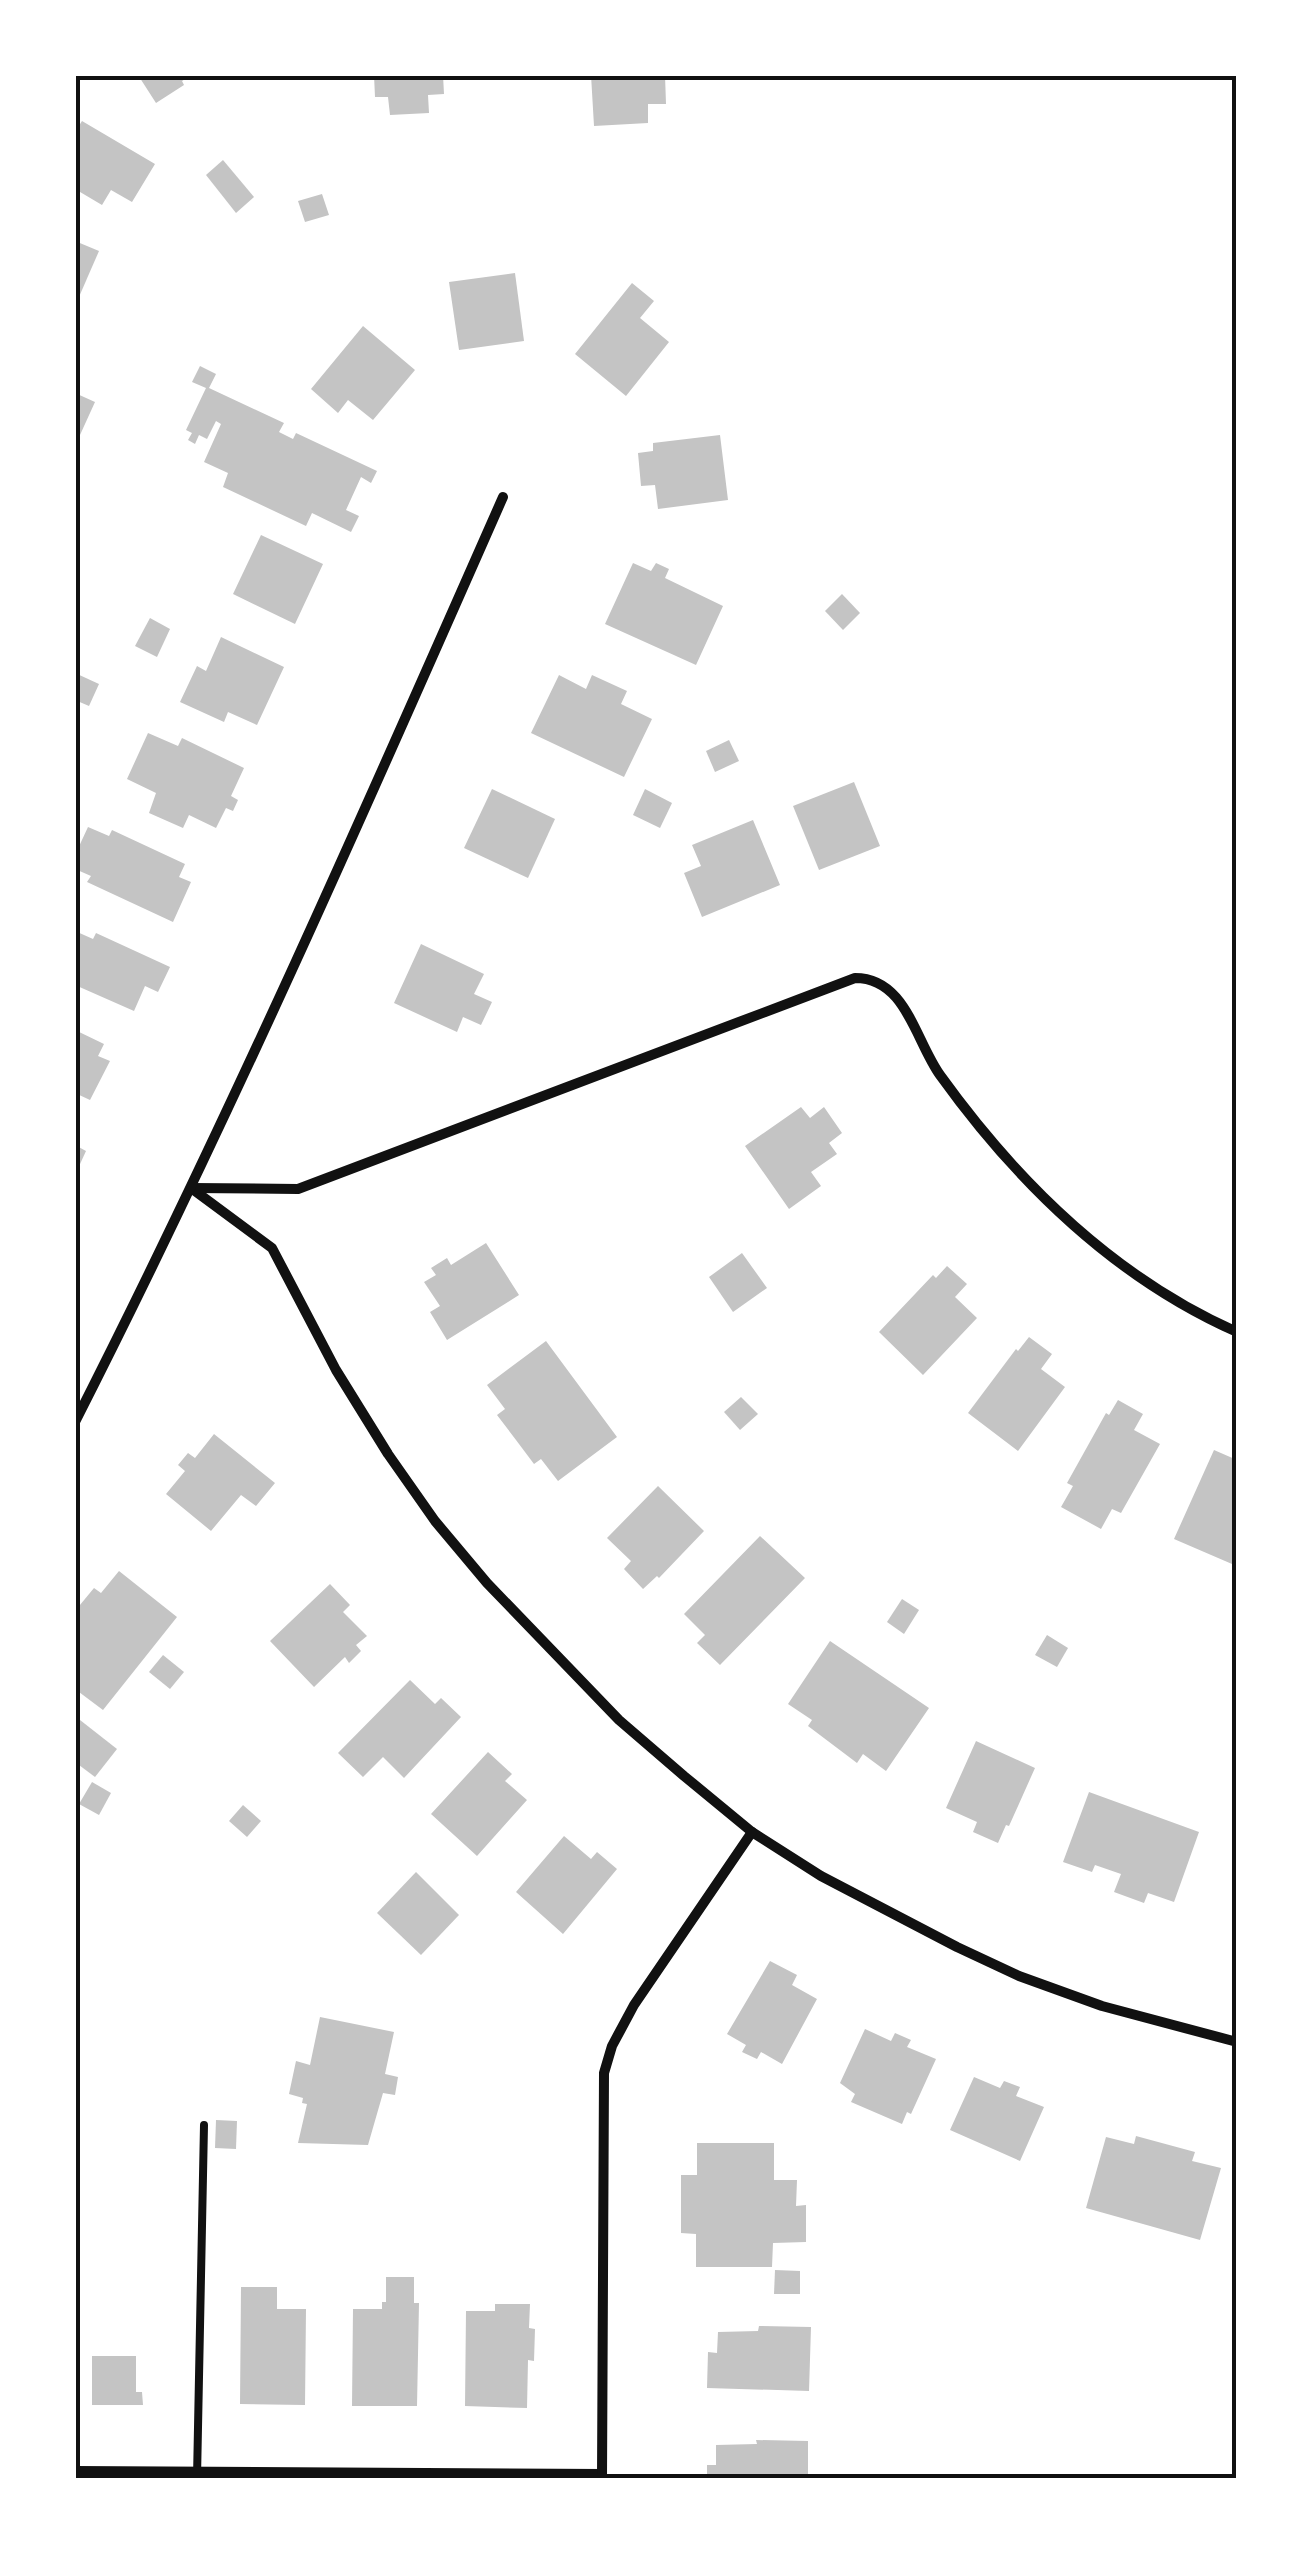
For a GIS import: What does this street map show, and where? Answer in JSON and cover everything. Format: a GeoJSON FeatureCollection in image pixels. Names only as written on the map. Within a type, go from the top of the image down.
{"type":"FeatureCollection","features":[{"type":"Feature","properties":{"kind":"street"},"geometry":{"type":"LineString","coordinates":[[75,1422],[192,1188],[307,940],[503,498]]}},
{"type":"Feature","properties":{"kind":"street"},"geometry":{"type":"LineString","coordinates":[[192,1188],[298,1189],[855,978],[874,978],[890,989],[937,1070],[988,1138],[1048,1204],[1161,1292],[1237,1332]]}},
{"type":"Feature","properties":{"kind":"street"},"geometry":{"type":"LineString","coordinates":[[192,1188],[272,1248],[336,1370],[388,1454],[435,1521],[487,1583],[619,1720],[752,1832],[821,1876],[1019,1976],[1102,2006],[1237,2042]]}},
{"type":"Feature","properties":{"kind":"street"},"geometry":{"type":"LineString","coordinates":[[75,2471],[602,2476],[604,2073],[612,2046],[634,2005],[752,1832]]}},
{"type":"Feature","properties":{"kind":"lane"},"geometry":{"type":"LineString","coordinates":[[198,2475],[204,2125]]}},
{"type":"Feature","properties":{"kind":"building"},"geometry":{"type":"Polygon","coordinates":[[[138,75],[191,75],[182,81],[184,85],[156,103],[138,75]]]}},
{"type":"Feature","properties":{"kind":"building"},"geometry":{"type":"Polygon","coordinates":[[[374,75],[443,75],[444,94],[428,95],[429,113],[390,115],[388,97],[375,97],[374,75]]]}},
{"type":"Feature","properties":{"kind":"building"},"geometry":{"type":"Polygon","coordinates":[[[591,75],[665,75],[666,104],[648,104],[648,123],[594,126],[591,75]]]}},
{"type":"Feature","properties":{"kind":"building"},"geometry":{"type":"Polygon","coordinates":[[[82,121],[155,164],[132,202],[111,190],[102,205],[75,189],[75,132],[82,121]]]}},
{"type":"Feature","properties":{"kind":"building"},"geometry":{"type":"Polygon","coordinates":[[[223,160],[254,197],[236,213],[206,175],[223,160]]]}},
{"type":"Feature","properties":{"kind":"building"},"geometry":{"type":"Polygon","coordinates":[[[322,194],[329,215],[305,222],[298,201],[322,194]]]}},
{"type":"Feature","properties":{"kind":"building"},"geometry":{"type":"Polygon","coordinates":[[[75,241],[99,251],[75,306],[75,241]]]}},
{"type":"Feature","properties":{"kind":"building"},"geometry":{"type":"Polygon","coordinates":[[[515,273],[524,341],[459,350],[449,282],[515,273]]]}},
{"type":"Feature","properties":{"kind":"building"},"geometry":{"type":"Polygon","coordinates":[[[632,283],[654,301],[640,318],[669,342],[626,396],[575,354],[632,283]]]}},
{"type":"Feature","properties":{"kind":"building"},"geometry":{"type":"Polygon","coordinates":[[[363,326],[415,370],[373,420],[348,400],[338,413],[311,389],[363,326]]]}},
{"type":"Feature","properties":{"kind":"building"},"geometry":{"type":"Polygon","coordinates":[[[200,366],[216,374],[209,388],[284,423],[279,432],[293,439],[296,433],[377,471],[371,483],[361,477],[346,510],[359,516],[351,532],[312,513],[306,526],[223,487],[228,473],[204,462],[221,424],[216,421],[207,439],[199,435],[195,444],[188,440],[192,433],[186,430],[206,388],[192,382],[200,366]]]}},
{"type":"Feature","properties":{"kind":"building"},"geometry":{"type":"Polygon","coordinates":[[[75,393],[95,402],[75,446],[75,393]]]}},
{"type":"Feature","properties":{"kind":"building"},"geometry":{"type":"Polygon","coordinates":[[[720,435],[728,500],[658,509],[655,485],[641,486],[638,453],[653,451],[653,443],[720,435]]]}},
{"type":"Feature","properties":{"kind":"building"},"geometry":{"type":"Polygon","coordinates":[[[261,535],[323,564],[295,624],[233,594],[261,535]]]}},
{"type":"Feature","properties":{"kind":"building"},"geometry":{"type":"Polygon","coordinates":[[[633,563],[651,571],[656,563],[669,569],[665,578],[723,606],[696,665],[605,624],[633,563]]]}},
{"type":"Feature","properties":{"kind":"building"},"geometry":{"type":"Polygon","coordinates":[[[842,594],[860,613],[843,630],[825,611],[842,594]]]}},
{"type":"Feature","properties":{"kind":"building"},"geometry":{"type":"Polygon","coordinates":[[[150,618],[170,629],[157,657],[135,646],[150,618]]]}},
{"type":"Feature","properties":{"kind":"building"},"geometry":{"type":"Polygon","coordinates":[[[221,637],[284,667],[257,725],[228,712],[224,722],[180,702],[197,666],[206,671],[221,637]]]}},
{"type":"Feature","properties":{"kind":"building"},"geometry":{"type":"Polygon","coordinates":[[[75,673],[99,684],[89,706],[75,700],[75,673]]]}},
{"type":"Feature","properties":{"kind":"building"},"geometry":{"type":"Polygon","coordinates":[[[559,675],[586,689],[592,675],[627,691],[621,704],[652,719],[624,777],[531,733],[559,675]]]}},
{"type":"Feature","properties":{"kind":"building"},"geometry":{"type":"Polygon","coordinates":[[[148,733],[178,746],[182,738],[244,768],[231,796],[238,800],[233,811],[226,808],[216,828],[189,815],[183,828],[149,813],[156,793],[127,779],[148,733]]]}},
{"type":"Feature","properties":{"kind":"building"},"geometry":{"type":"Polygon","coordinates":[[[729,740],[739,761],[715,772],[706,751],[729,740]]]}},
{"type":"Feature","properties":{"kind":"building"},"geometry":{"type":"Polygon","coordinates":[[[854,782],[880,846],[819,870],[793,806],[854,782]]]}},
{"type":"Feature","properties":{"kind":"building"},"geometry":{"type":"Polygon","coordinates":[[[492,789],[555,819],[528,878],[464,848],[492,789]]]}},
{"type":"Feature","properties":{"kind":"building"},"geometry":{"type":"Polygon","coordinates":[[[645,789],[672,803],[660,828],[633,815],[645,789]]]}},
{"type":"Feature","properties":{"kind":"building"},"geometry":{"type":"Polygon","coordinates":[[[753,820],[780,885],[702,917],[684,873],[701,866],[692,845],[753,820]]]}},
{"type":"Feature","properties":{"kind":"building"},"geometry":{"type":"Polygon","coordinates":[[[88,827],[109,836],[112,830],[185,864],[179,877],[191,882],[173,922],[87,882],[91,876],[75,869],[75,855],[88,827]]]}},
{"type":"Feature","properties":{"kind":"building"},"geometry":{"type":"Polygon","coordinates":[[[75,931],[93,939],[96,933],[170,967],[158,992],[145,986],[134,1011],[75,985],[75,931]]]}},
{"type":"Feature","properties":{"kind":"building"},"geometry":{"type":"Polygon","coordinates":[[[421,944],[484,974],[474,994],[492,1002],[481,1025],[463,1017],[457,1032],[394,1003],[421,944]]]}},
{"type":"Feature","properties":{"kind":"building"},"geometry":{"type":"Polygon","coordinates":[[[75,1030],[104,1044],[98,1056],[110,1061],[90,1100],[75,1093],[75,1030]]]}},
{"type":"Feature","properties":{"kind":"building"},"geometry":{"type":"Polygon","coordinates":[[[801,1107],[810,1118],[824,1107],[842,1133],[829,1143],[837,1154],[811,1172],[821,1186],[789,1209],[745,1146],[801,1107]]]}},
{"type":"Feature","properties":{"kind":"building"},"geometry":{"type":"Polygon","coordinates":[[[75,1145],[86,1151],[75,1175],[75,1145]]]}},
{"type":"Feature","properties":{"kind":"building"},"geometry":{"type":"Polygon","coordinates":[[[486,1243],[519,1295],[447,1340],[430,1312],[440,1306],[424,1282],[436,1275],[431,1268],[447,1258],[451,1265],[486,1243]]]}},
{"type":"Feature","properties":{"kind":"building"},"geometry":{"type":"Polygon","coordinates":[[[742,1253],[767,1288],[733,1312],[709,1277],[742,1253]]]}},
{"type":"Feature","properties":{"kind":"building"},"geometry":{"type":"Polygon","coordinates":[[[947,1266],[967,1284],[955,1297],[977,1318],[923,1375],[879,1332],[933,1275],[936,1278],[947,1266]]]}},
{"type":"Feature","properties":{"kind":"building"},"geometry":{"type":"Polygon","coordinates":[[[1029,1337],[1052,1354],[1041,1369],[1065,1387],[1018,1451],[968,1413],[1029,1337]]]}},
{"type":"Feature","properties":{"kind":"building"},"geometry":{"type":"Polygon","coordinates":[[[546,1341],[617,1437],[558,1481],[541,1459],[534,1464],[497,1415],[505,1409],[487,1385],[546,1341]]]}},
{"type":"Feature","properties":{"kind":"building"},"geometry":{"type":"Polygon","coordinates":[[[741,1397],[758,1414],[740,1430],[724,1412],[741,1397]]]}},
{"type":"Feature","properties":{"kind":"building"},"geometry":{"type":"Polygon","coordinates":[[[1118,1400],[1143,1414],[1134,1430],[1160,1444],[1121,1513],[1112,1509],[1101,1529],[1061,1507],[1073,1486],[1067,1483],[1106,1413],[1109,1415],[1118,1400]]]}},
{"type":"Feature","properties":{"kind":"building"},"geometry":{"type":"Polygon","coordinates":[[[214,1434],[275,1483],[256,1506],[241,1495],[211,1531],[166,1494],[185,1471],[178,1465],[188,1453],[195,1458],[214,1434]]]}},
{"type":"Feature","properties":{"kind":"building"},"geometry":{"type":"Polygon","coordinates":[[[1214,1450],[1237,1460],[1237,1552],[1232,1564],[1174,1539],[1214,1450]]]}},
{"type":"Feature","properties":{"kind":"building"},"geometry":{"type":"Polygon","coordinates":[[[658,1486],[704,1531],[659,1578],[643,1589],[624,1569],[631,1561],[607,1538],[658,1486]]]}},
{"type":"Feature","properties":{"kind":"building"},"geometry":{"type":"Polygon","coordinates":[[[760,1536],[805,1578],[720,1665],[697,1643],[705,1635],[684,1614],[760,1536]]]}},
{"type":"Feature","properties":{"kind":"building"},"geometry":{"type":"Polygon","coordinates":[[[119,1571],[177,1617],[103,1710],[75,1689],[75,1611],[94,1588],[101,1593],[119,1571]]]}},
{"type":"Feature","properties":{"kind":"building"},"geometry":{"type":"Polygon","coordinates":[[[330,1584],[350,1605],[343,1612],[367,1636],[356,1645],[361,1651],[349,1663],[345,1657],[314,1687],[270,1641],[330,1584]]]}},
{"type":"Feature","properties":{"kind":"building"},"geometry":{"type":"Polygon","coordinates":[[[902,1599],[919,1610],[904,1634],[887,1622],[902,1599]]]}},
{"type":"Feature","properties":{"kind":"building"},"geometry":{"type":"Polygon","coordinates":[[[1047,1635],[1068,1648],[1057,1667],[1035,1655],[1047,1635]]]}},
{"type":"Feature","properties":{"kind":"building"},"geometry":{"type":"Polygon","coordinates":[[[830,1641],[929,1708],[886,1771],[863,1754],[857,1763],[808,1726],[812,1720],[788,1704],[830,1641]]]}},
{"type":"Feature","properties":{"kind":"building"},"geometry":{"type":"Polygon","coordinates":[[[163,1655],[184,1672],[170,1689],[149,1672],[163,1655]]]}},
{"type":"Feature","properties":{"kind":"building"},"geometry":{"type":"Polygon","coordinates":[[[410,1680],[435,1704],[441,1698],[461,1717],[404,1778],[383,1757],[363,1777],[338,1753],[410,1680]]]}},
{"type":"Feature","properties":{"kind":"building"},"geometry":{"type":"Polygon","coordinates":[[[80,1720],[117,1749],[95,1777],[75,1762],[75,1727],[80,1720]]]}},
{"type":"Feature","properties":{"kind":"building"},"geometry":{"type":"Polygon","coordinates":[[[976,1741],[1035,1768],[998,1843],[973,1832],[977,1822],[946,1808],[976,1741]]]}},
{"type":"Feature","properties":{"kind":"building"},"geometry":{"type":"Polygon","coordinates":[[[488,1752],[512,1774],[505,1781],[527,1800],[477,1856],[431,1814],[488,1752]]]}},
{"type":"Feature","properties":{"kind":"building"},"geometry":{"type":"Polygon","coordinates":[[[92,1782],[111,1793],[99,1815],[79,1804],[92,1782]]]}},
{"type":"Feature","properties":{"kind":"building"},"geometry":{"type":"Polygon","coordinates":[[[1089,1792],[1199,1832],[1174,1902],[1148,1893],[1144,1903],[1114,1892],[1121,1874],[1095,1865],[1092,1872],[1063,1862],[1089,1792]]]}},
{"type":"Feature","properties":{"kind":"building"},"geometry":{"type":"Polygon","coordinates":[[[243,1805],[261,1821],[247,1837],[229,1821],[243,1805]]]}},
{"type":"Feature","properties":{"kind":"building"},"geometry":{"type":"Polygon","coordinates":[[[564,1836],[591,1859],[597,1852],[617,1869],[563,1934],[516,1892],[564,1836]]]}},
{"type":"Feature","properties":{"kind":"building"},"geometry":{"type":"Polygon","coordinates":[[[416,1872],[459,1915],[421,1955],[377,1913],[416,1872]]]}},
{"type":"Feature","properties":{"kind":"building"},"geometry":{"type":"Polygon","coordinates":[[[770,1961],[797,1975],[792,1985],[817,1999],[782,2064],[761,2052],[757,2059],[742,2052],[746,2045],[727,2034],[770,1961]]]}},
{"type":"Feature","properties":{"kind":"building"},"geometry":{"type":"Polygon","coordinates":[[[320,2017],[394,2032],[385,2074],[398,2077],[395,2095],[383,2093],[368,2145],[298,2143],[307,2104],[302,2103],[303,2098],[289,2094],[296,2061],[310,2065],[320,2017]]]}},
{"type":"Feature","properties":{"kind":"building"},"geometry":{"type":"Polygon","coordinates":[[[865,2029],[891,2041],[895,2033],[911,2040],[907,2047],[936,2059],[911,2114],[907,2112],[902,2124],[851,2102],[855,2094],[840,2083],[865,2029]]]}},
{"type":"Feature","properties":{"kind":"building"},"geometry":{"type":"Polygon","coordinates":[[[974,2077],[1000,2088],[1004,2081],[1020,2087],[1016,2096],[1044,2107],[1020,2161],[950,2130],[974,2077]]]}},
{"type":"Feature","properties":{"kind":"building"},"geometry":{"type":"Polygon","coordinates":[[[216,2120],[237,2121],[236,2149],[215,2148],[216,2120]]]}},
{"type":"Feature","properties":{"kind":"building"},"geometry":{"type":"Polygon","coordinates":[[[1136,2136],[1195,2152],[1192,2161],[1221,2168],[1200,2240],[1086,2208],[1106,2137],[1134,2144],[1136,2136]]]}},
{"type":"Feature","properties":{"kind":"building"},"geometry":{"type":"Polygon","coordinates":[[[697,2143],[774,2143],[774,2180],[797,2180],[796,2206],[806,2205],[806,2242],[773,2243],[772,2267],[696,2267],[696,2234],[681,2233],[681,2175],[697,2175],[697,2143]]]}},
{"type":"Feature","properties":{"kind":"building"},"geometry":{"type":"Polygon","coordinates":[[[775,2270],[800,2271],[800,2294],[774,2294],[775,2270]]]}},
{"type":"Feature","properties":{"kind":"building"},"geometry":{"type":"Polygon","coordinates":[[[386,2277],[414,2277],[414,2303],[419,2303],[417,2406],[352,2406],[353,2309],[382,2309],[382,2302],[386,2302],[386,2277]]]}},
{"type":"Feature","properties":{"kind":"building"},"geometry":{"type":"Polygon","coordinates":[[[241,2287],[277,2287],[277,2309],[306,2309],[305,2405],[240,2404],[241,2287]]]}},
{"type":"Feature","properties":{"kind":"building"},"geometry":{"type":"Polygon","coordinates":[[[495,2304],[530,2304],[529,2328],[535,2329],[534,2361],[528,2360],[527,2408],[465,2406],[466,2311],[495,2311],[495,2304]]]}},
{"type":"Feature","properties":{"kind":"building"},"geometry":{"type":"Polygon","coordinates":[[[759,2326],[811,2327],[809,2391],[707,2388],[708,2352],[717,2353],[718,2332],[758,2331],[759,2326]]]}},
{"type":"Feature","properties":{"kind":"building"},"geometry":{"type":"Polygon","coordinates":[[[92,2356],[136,2356],[136,2392],[142,2392],[143,2405],[92,2405],[92,2356]]]}},
{"type":"Feature","properties":{"kind":"building"},"geometry":{"type":"Polygon","coordinates":[[[756,2440],[808,2441],[808,2478],[707,2478],[707,2465],[716,2465],[716,2445],[757,2444],[756,2440]]]}}]}
